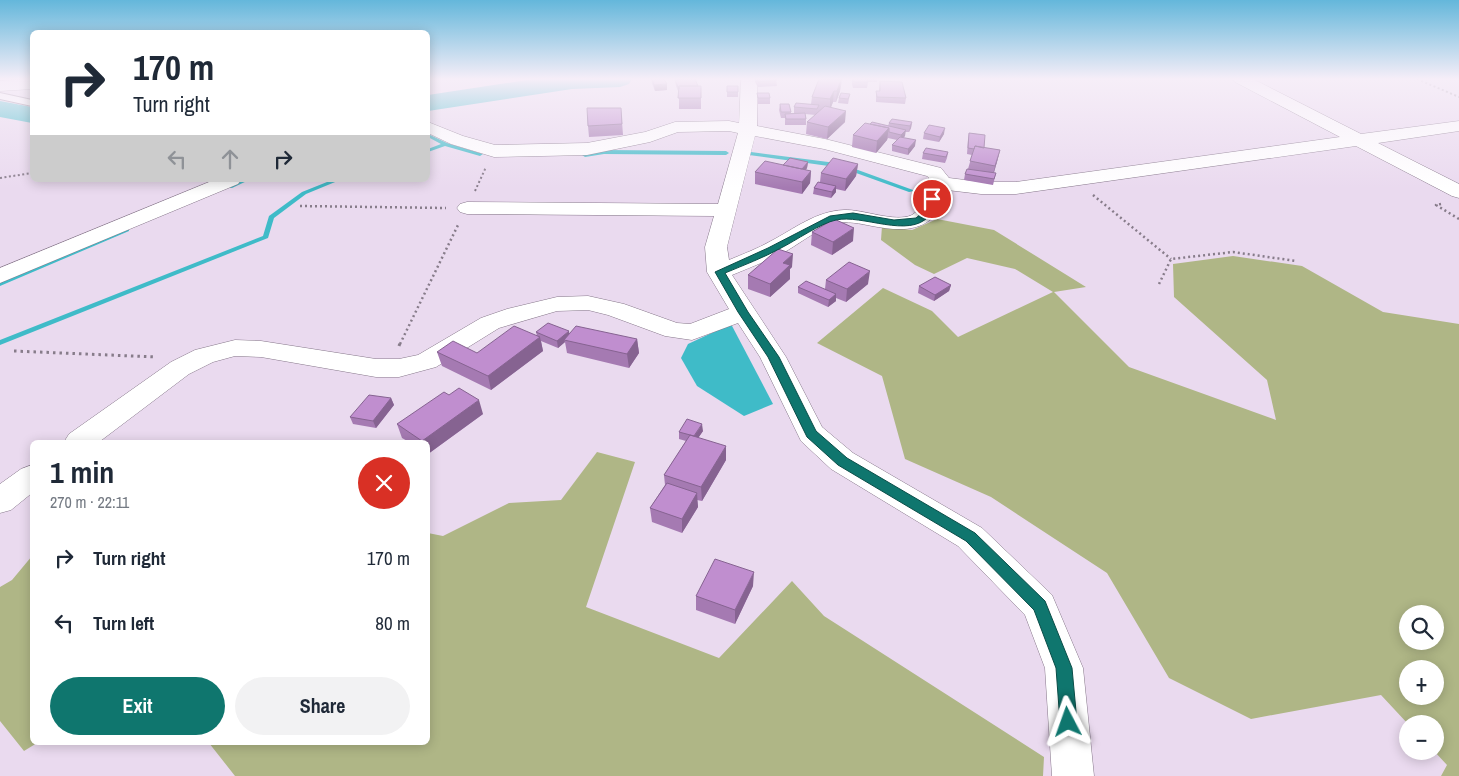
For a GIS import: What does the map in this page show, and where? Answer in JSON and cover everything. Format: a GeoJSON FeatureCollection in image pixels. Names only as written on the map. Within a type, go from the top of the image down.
{"type":"FeatureCollection","features":[{"type":"Feature","properties":{"kind":"street"},"geometry":{"type":"LineString","coordinates":[[748,115],[748,130],[716,247],[720,272],[743,312],[773,357],[811,434],[842,461],[970,537],[1039,606],[1064,668],[1073,776]]}},
{"type":"Feature","properties":{"kind":"street"},"geometry":{"type":"LineString","coordinates":[[1312,115],[1459,192]]}},
{"type":"Feature","properties":{"kind":"street"},"geometry":{"type":"LineString","coordinates":[[430,129],[457,140],[494,151],[587,149],[650,137],[675,127],[729,126],[825,144],[934,172],[939,177],[939,183],[926,214],[919,220],[908,223],[894,223],[853,216],[833,217],[772,250],[720,272]]}},
{"type":"Feature","properties":{"kind":"street"},"geometry":{"type":"LineString","coordinates":[[939,183],[981,188],[1016,188],[1459,126]]}},
{"type":"Feature","properties":{"kind":"street"},"geometry":{"type":"LineString","coordinates":[[0,276],[226,182]]}},
{"type":"Feature","properties":{"kind":"street"},"geometry":{"type":"LineString","coordinates":[[467,208],[726,210]]}},
{"type":"Feature","properties":{"kind":"street"},"geometry":{"type":"LineString","coordinates":[[82,440],[180,368],[204,356],[235,348],[261,348],[376,368],[398,368],[427,360],[490,323],[556,304],[588,303],[615,309],[674,330],[692,332],[743,312]]}},
{"type":"Feature","properties":{"kind":"street"},"geometry":{"type":"LineString","coordinates":[[0,501],[30,478]]}},
{"type":"Feature","properties":{"kind":"path"},"geometry":{"type":"LineString","coordinates":[[390,346],[399,346],[494,151]]}},
{"type":"Feature","properties":{"kind":"path"},"geometry":{"type":"LineString","coordinates":[[0,178],[30,173]]}},
{"type":"Feature","properties":{"kind":"path"},"geometry":{"type":"LineString","coordinates":[[1075,180],[1171,259],[1233,252],[1296,261]]}},
{"type":"Feature","properties":{"kind":"path"},"geometry":{"type":"LineString","coordinates":[[300,206],[467,208]]}},
{"type":"Feature","properties":{"kind":"path"},"geometry":{"type":"LineString","coordinates":[[1159,284],[1171,259]]}},
{"type":"Feature","properties":{"kind":"path"},"geometry":{"type":"LineString","coordinates":[[14,350],[152,356],[173,362],[180,368]]}},
{"type":"Feature","properties":{"kind":"green space"},"geometry":{"type":"Polygon","coordinates":[[[937,219],[994,230],[1086,287],[1054,292],[1129,367],[1276,420],[1267,380],[1174,297],[1173,264],[1233,256],[1302,266],[1383,312],[1459,324],[1459,776],[1441,776],[1447,765],[1442,760],[1444,760],[1444,715],[1400,715],[1381,695],[1251,719],[1169,678],[1107,573],[991,497],[905,459],[882,376],[817,343],[883,288],[932,311],[958,337],[1053,292],[1015,269],[967,258],[934,274],[915,265],[881,240],[882,226],[912,230],[937,219]]]}},
{"type":"Feature","properties":{"kind":"green space"},"geometry":{"type":"Polygon","coordinates":[[[597,452],[635,462],[586,607],[719,658],[792,581],[824,616],[1044,757],[1043,776],[235,776],[211,745],[430,745],[430,533],[443,536],[509,503],[561,500],[597,452]]]}},
{"type":"Feature","properties":{"kind":"green space"},"geometry":{"type":"Polygon","coordinates":[[[30,558],[30,745],[34,745],[24,751],[0,721],[0,587],[12,580],[30,558]]]}},
{"type":"Feature","properties":{"kind":"water"},"geometry":{"type":"Polygon","coordinates":[[[731,324],[773,404],[744,416],[697,386],[681,358],[688,344],[731,324]]]}},
{"type":"Feature","properties":{"kind":"building"},"geometry":{"type":"Polygon","coordinates":[[[587,115],[621,115],[622,124],[588,126],[587,115]]]}},
{"type":"Feature","properties":{"kind":"building"},"geometry":{"type":"Polygon","coordinates":[[[785,115],[805,115],[806,119],[786,119],[785,115]]]}},
{"type":"Feature","properties":{"kind":"building"},"geometry":{"type":"Polygon","coordinates":[[[815,115],[841,115],[828,127],[807,122],[815,115]]]}},
{"type":"Feature","properties":{"kind":"building"},"geometry":{"type":"Polygon","coordinates":[[[892,119],[912,122],[910,126],[889,123],[892,119]]]}},
{"type":"Feature","properties":{"kind":"building"},"geometry":{"type":"Polygon","coordinates":[[[872,122],[906,130],[901,135],[889,132],[889,128],[870,124],[872,122]]]}},
{"type":"Feature","properties":{"kind":"building"},"geometry":{"type":"Polygon","coordinates":[[[865,123],[889,128],[877,141],[853,135],[865,123]]]}},
{"type":"Feature","properties":{"kind":"building"},"geometry":{"type":"Polygon","coordinates":[[[929,125],[945,128],[940,137],[924,133],[929,125]]]}},
{"type":"Feature","properties":{"kind":"building"},"geometry":{"type":"Polygon","coordinates":[[[969,133],[985,135],[984,148],[975,146],[974,149],[968,148],[969,133]]]}},
{"type":"Feature","properties":{"kind":"building"},"geometry":{"type":"Polygon","coordinates":[[[900,137],[916,140],[908,149],[892,145],[900,137]]]}},
{"type":"Feature","properties":{"kind":"building"},"geometry":{"type":"Polygon","coordinates":[[[975,146],[1000,150],[995,166],[970,161],[975,146]]]}},
{"type":"Feature","properties":{"kind":"building"},"geometry":{"type":"Polygon","coordinates":[[[926,148],[948,152],[946,157],[923,153],[926,148]]]}},
{"type":"Feature","properties":{"kind":"building"},"geometry":{"type":"Polygon","coordinates":[[[790,158],[808,162],[802,169],[783,165],[790,158]]]}},
{"type":"Feature","properties":{"kind":"building"},"geometry":{"type":"Polygon","coordinates":[[[833,158],[858,164],[846,179],[821,173],[833,158]]]}},
{"type":"Feature","properties":{"kind":"building"},"geometry":{"type":"Polygon","coordinates":[[[765,161],[811,171],[802,182],[755,172],[765,161]]]}},
{"type":"Feature","properties":{"kind":"building"},"geometry":{"type":"Polygon","coordinates":[[[967,169],[996,173],[994,179],[965,174],[967,169]]]}},
{"type":"Feature","properties":{"kind":"building"},"geometry":{"type":"Polygon","coordinates":[[[818,182],[836,186],[832,192],[814,188],[818,182]]]}},
{"type":"Feature","properties":{"kind":"building"},"geometry":{"type":"Polygon","coordinates":[[[834,219],[854,228],[833,242],[812,232],[834,219]]]}},
{"type":"Feature","properties":{"kind":"building"},"geometry":{"type":"Polygon","coordinates":[[[778,249],[793,254],[783,263],[790,265],[770,284],[748,275],[778,249]]]}},
{"type":"Feature","properties":{"kind":"building"},"geometry":{"type":"Polygon","coordinates":[[[849,262],[870,271],[847,289],[826,280],[849,262]]]}},
{"type":"Feature","properties":{"kind":"building"},"geometry":{"type":"Polygon","coordinates":[[[935,277],[951,285],[935,295],[919,286],[935,277]]]}},
{"type":"Feature","properties":{"kind":"building"},"geometry":{"type":"Polygon","coordinates":[[[806,281],[836,294],[829,300],[798,287],[806,281]]]}},
{"type":"Feature","properties":{"kind":"building"},"geometry":{"type":"Polygon","coordinates":[[[548,323],[569,331],[557,341],[536,332],[548,323]]]}},
{"type":"Feature","properties":{"kind":"building"},"geometry":{"type":"Polygon","coordinates":[[[514,326],[540,337],[488,376],[437,352],[453,341],[477,353],[514,326]]]}},
{"type":"Feature","properties":{"kind":"building"},"geometry":{"type":"Polygon","coordinates":[[[576,326],[637,339],[627,354],[564,340],[576,326]]]}},
{"type":"Feature","properties":{"kind":"building"},"geometry":{"type":"Polygon","coordinates":[[[459,388],[479,400],[423,440],[397,424],[444,392],[449,395],[459,388]]]}},
{"type":"Feature","properties":{"kind":"building"},"geometry":{"type":"Polygon","coordinates":[[[369,395],[391,398],[373,421],[350,417],[369,395]]]}},
{"type":"Feature","properties":{"kind":"building"},"geometry":{"type":"Polygon","coordinates":[[[687,419],[702,424],[694,436],[679,432],[687,419]]]}},
{"type":"Feature","properties":{"kind":"building"},"geometry":{"type":"Polygon","coordinates":[[[690,435],[726,446],[701,487],[664,475],[690,435]]]}},
{"type":"Feature","properties":{"kind":"building"},"geometry":{"type":"Polygon","coordinates":[[[667,483],[697,493],[682,519],[650,508],[667,483]]]}},
{"type":"Feature","properties":{"kind":"building"},"geometry":{"type":"Polygon","coordinates":[[[715,559],[754,572],[735,610],[696,596],[715,559]]]}},
{"type":"Feature","properties":{"kind":"waterway"},"geometry":{"type":"LineString","coordinates":[[430,136],[445,144]]}},
{"type":"Feature","properties":{"kind":"waterway"},"geometry":{"type":"LineString","coordinates":[[430,150],[445,144]]}},
{"type":"Feature","properties":{"kind":"waterway"},"geometry":{"type":"LineString","coordinates":[[445,144],[480,154]]}},
{"type":"Feature","properties":{"kind":"waterway"},"geometry":{"type":"LineString","coordinates":[[585,155],[604,152],[726,153]]}},
{"type":"Feature","properties":{"kind":"waterway"},"geometry":{"type":"LineString","coordinates":[[751,154],[836,165]]}},
{"type":"Feature","properties":{"kind":"waterway"},"geometry":{"type":"LineString","coordinates":[[847,168],[911,191]]}},
{"type":"Feature","properties":{"kind":"waterway"},"geometry":{"type":"LineString","coordinates":[[230,187],[241,182]]}},
{"type":"Feature","properties":{"kind":"waterway"},"geometry":{"type":"LineString","coordinates":[[0,343],[266,237],[271,217],[304,193],[332,182]]}},
{"type":"Feature","properties":{"kind":"waterway"},"geometry":{"type":"LineString","coordinates":[[0,284],[127,230]]}},
{"type":"Feature","properties":{"kind":"route"},"geometry":{"type":"LineString","coordinates":[[932,199],[926,214],[919,220],[908,223],[894,223],[853,216],[833,217],[772,250],[720,272],[743,312],[773,357],[811,434],[842,461],[970,537],[1039,606],[1064,668],[1068,722]]}}]}
